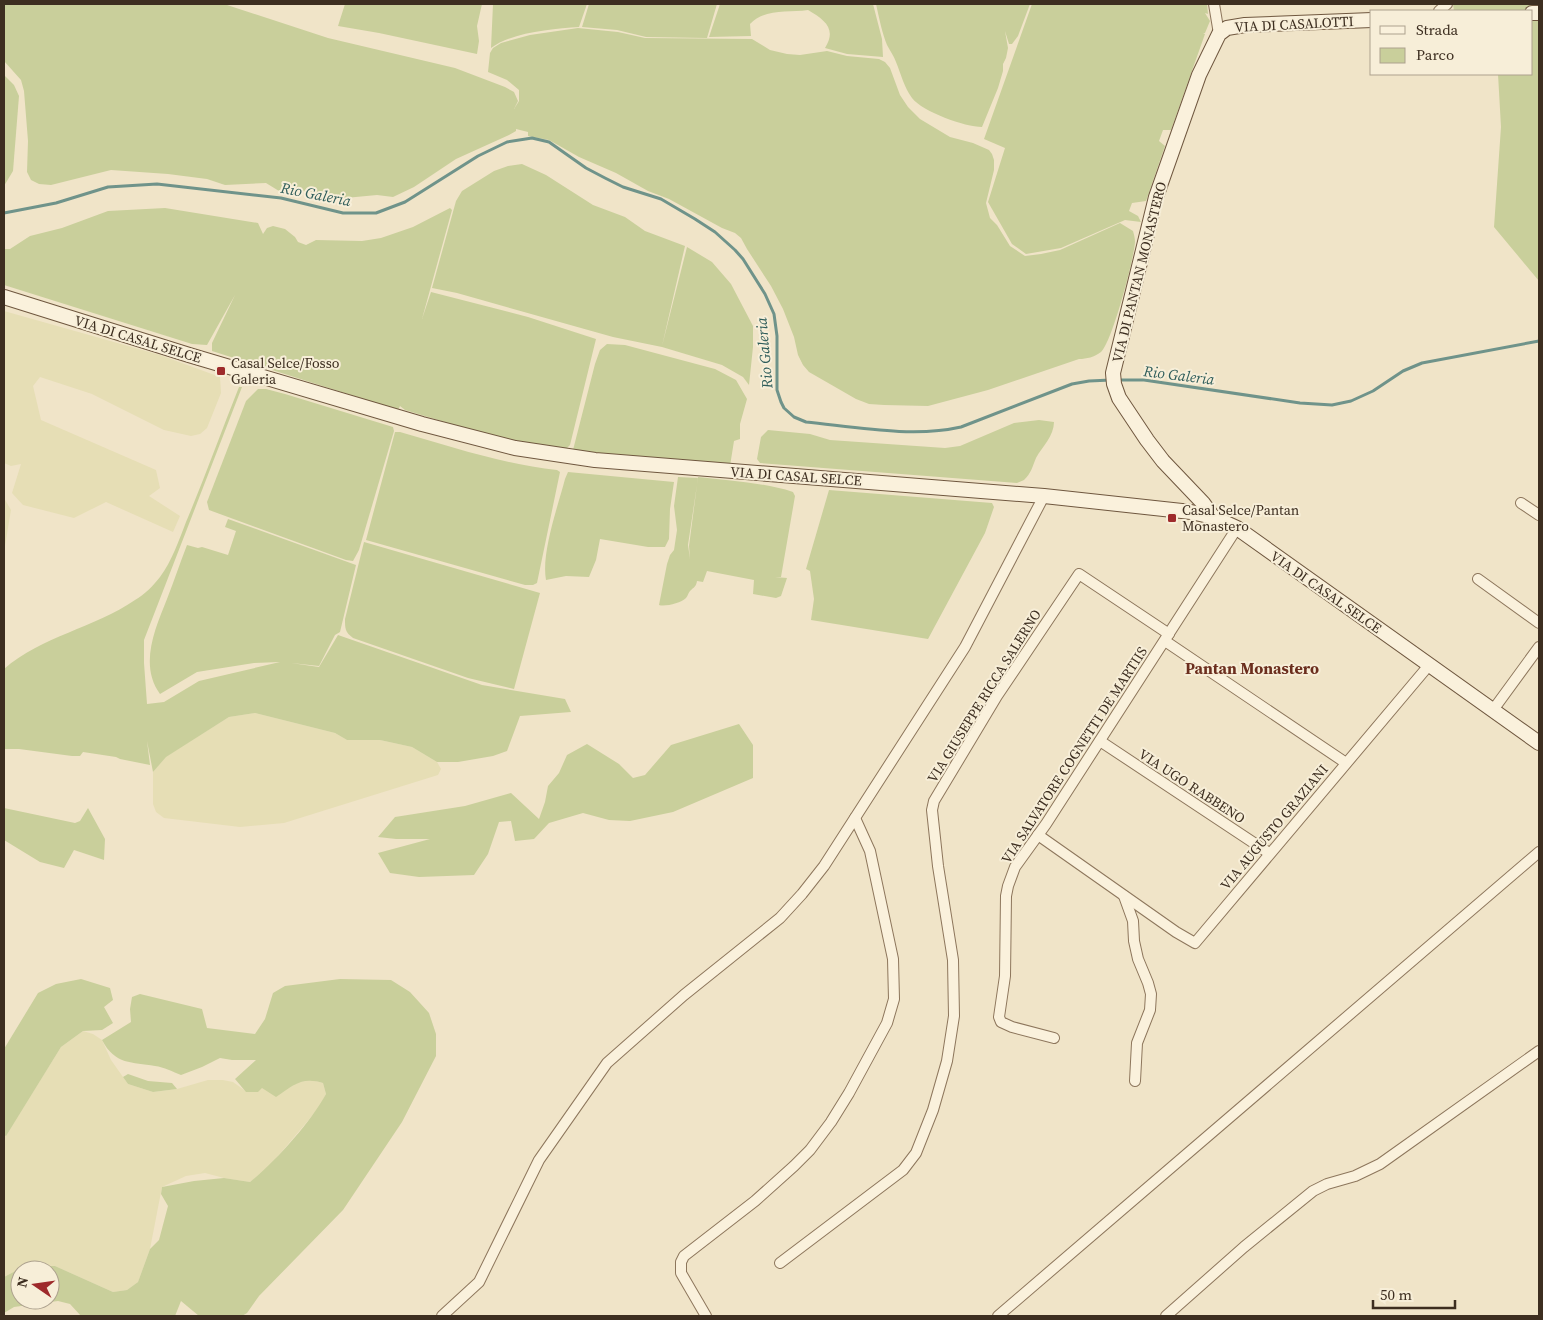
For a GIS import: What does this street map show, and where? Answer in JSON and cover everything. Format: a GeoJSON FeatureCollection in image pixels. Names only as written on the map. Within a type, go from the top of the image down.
{"type":"FeatureCollection","features":[{"type":"Feature","properties":{"kind":"main road","name":"VIA DI CASALOTTI"},"geometry":{"type":"LineString","coordinates":[[1219,34],[1227,28],[1245,25],[1370,20]]}},
{"type":"Feature","properties":{"kind":"main road","name":"VIA DI PANTAN MONASTERO"},"geometry":{"type":"LineString","coordinates":[[1213,517],[1158,454],[1122,404],[1113,378],[1156,197],[1199,75],[1219,34]]}},
{"type":"Feature","properties":{"kind":"main road","name":"VIA DI CASAL SELCE"},"geometry":{"type":"LineString","coordinates":[[4,297],[394,416],[515,448],[595,460],[1044,496],[1191,512],[1213,517],[1237,528],[1539,743]]}},
{"type":"Feature","properties":{"kind":"street"},"geometry":{"type":"LineString","coordinates":[[1214,4],[1219,34]]}},
{"type":"Feature","properties":{"kind":"street"},"geometry":{"type":"LineString","coordinates":[[442,1316],[479,1282],[539,1160],[607,1063],[684,995],[780,918],[816,877],[965,646],[1044,496]]}},
{"type":"Feature","properties":{"kind":"street"},"geometry":{"type":"LineString","coordinates":[[1521,502],[1539,515]]}},
{"type":"Feature","properties":{"kind":"street","name":"VIA SALVATORE COGNETTI DE MARTIIS"},"geometry":{"type":"LineString","coordinates":[[1054,1038],[1012,1027],[1001,1022],[999,1017],[1005,976],[1006,896],[1008,886],[1015,867],[1100,741],[1237,528]]}},
{"type":"Feature","properties":{"kind":"street","name":"VIA GIUSEPPE RICCA SALERNO"},"geometry":{"type":"LineString","coordinates":[[780,1263],[903,1170],[914,1156],[922,1139],[945,1069],[955,1008],[953,960],[938,866],[932,810],[934,801],[989,708],[1078,574],[1167,637]]}},
{"type":"Feature","properties":{"kind":"street"},"geometry":{"type":"LineString","coordinates":[[1478,579],[1539,623]]}},
{"type":"Feature","properties":{"kind":"street"},"geometry":{"type":"LineString","coordinates":[[1167,637],[1346,764]]}},
{"type":"Feature","properties":{"kind":"street"},"geometry":{"type":"LineString","coordinates":[[1492,710],[1539,647]]}},
{"type":"Feature","properties":{"kind":"street","name":"VIA AUGUSTO GRAZIANI"},"geometry":{"type":"LineString","coordinates":[[1038,835],[1176,932],[1195,942],[1430,664]]}},
{"type":"Feature","properties":{"kind":"street","name":"VIA UGO RABBENO"},"geometry":{"type":"LineString","coordinates":[[1100,741],[1269,853]]}},
{"type":"Feature","properties":{"kind":"street"},"geometry":{"type":"LineString","coordinates":[[706,1316],[681,1272],[681,1262],[684,1256],[755,1201],[794,1166],[817,1141],[860,1076],[884,1030],[892,1009],[894,967],[886,917],[869,845],[855,818]]}},
{"type":"Feature","properties":{"kind":"street"},"geometry":{"type":"LineString","coordinates":[[998,1316],[1539,852]]}},
{"type":"Feature","properties":{"kind":"street"},"geometry":{"type":"LineString","coordinates":[[1124,895],[1133,921],[1134,941],[1138,959],[1151,994],[1150,1010],[1137,1043],[1135,1081]]}},
{"type":"Feature","properties":{"kind":"street"},"geometry":{"type":"LineString","coordinates":[[1166,1316],[1244,1247],[1313,1191],[1324,1185],[1355,1176],[1380,1164],[1539,1051]]}},
{"type":"Feature","properties":{"kind":"shaded area"},"geometry":{"type":"Polygon","coordinates":[[[4,311],[160,355],[220,377],[221,393],[207,428],[200,434],[191,436],[164,430],[92,394],[40,377],[33,386],[41,420],[156,470],[160,488],[149,496],[180,516],[173,532],[106,502],[74,518],[23,505],[12,493],[21,464],[11,466],[4,463],[4,311]]]}},
{"type":"Feature","properties":{"kind":"shaded area"},"geometry":{"type":"Polygon","coordinates":[[[4,498],[11,510],[4,552],[4,498]]]}},
{"type":"Feature","properties":{"kind":"shaded area"},"geometry":{"type":"Polygon","coordinates":[[[255,713],[335,733],[347,740],[380,740],[412,747],[437,762],[441,769],[438,775],[284,823],[240,827],[164,818],[156,812],[153,804],[153,772],[165,757],[229,717],[255,713]]]}},
{"type":"Feature","properties":{"kind":"shaded area"},"geometry":{"type":"Polygon","coordinates":[[[83,1031],[93,1034],[102,1040],[111,1060],[128,1084],[153,1092],[177,1089],[208,1080],[233,1082],[247,1092],[262,1088],[289,1088],[299,1082],[312,1080],[323,1083],[326,1094],[320,1106],[267,1169],[250,1182],[205,1173],[186,1176],[162,1187],[150,1249],[138,1282],[127,1290],[113,1292],[60,1268],[60,1260],[10,1260],[10,1274],[4,1277],[4,1138],[61,1047],[83,1031]]]}},
{"type":"Feature","properties":{"kind":"green space"},"geometry":{"type":"Polygon","coordinates":[[[4,4],[224,4],[328,38],[455,68],[514,92],[518,101],[514,109],[519,101],[519,90],[507,80],[488,72],[490,53],[493,48],[501,43],[530,35],[578,28],[618,32],[645,38],[752,39],[770,50],[787,54],[800,55],[827,51],[847,56],[879,59],[890,68],[900,95],[908,107],[920,119],[950,137],[973,143],[989,150],[992,154],[994,170],[986,203],[990,218],[997,225],[1010,246],[1025,256],[1041,254],[1060,250],[1120,223],[1133,231],[1134,234],[1135,242],[1131,265],[1111,333],[1106,345],[1096,355],[988,390],[928,406],[869,404],[856,399],[809,372],[803,365],[783,309],[741,238],[735,233],[722,228],[669,199],[648,191],[616,173],[579,157],[549,140],[528,136],[528,132],[516,129],[516,131],[509,135],[456,159],[414,187],[393,197],[377,195],[345,198],[294,189],[279,191],[266,183],[225,185],[207,179],[111,170],[51,185],[39,184],[31,180],[27,172],[28,141],[24,91],[21,80],[4,61],[4,4]]]}},
{"type":"Feature","properties":{"kind":"green space"},"geometry":{"type":"Polygon","coordinates":[[[345,4],[482,4],[477,26],[479,41],[477,54],[338,26],[345,4]]]}},
{"type":"Feature","properties":{"kind":"green space"},"geometry":{"type":"Polygon","coordinates":[[[493,4],[587,4],[579,27],[545,30],[521,35],[510,38],[491,48],[493,4]]]}},
{"type":"Feature","properties":{"kind":"green space"},"geometry":{"type":"Polygon","coordinates":[[[589,4],[717,4],[707,38],[646,37],[617,30],[582,27],[589,4]]]}},
{"type":"Feature","properties":{"kind":"green space"},"geometry":{"type":"Polygon","coordinates":[[[720,4],[873,4],[882,39],[883,57],[847,54],[825,48],[830,35],[829,30],[820,17],[808,10],[763,15],[750,24],[751,36],[709,37],[720,4]]]}},
{"type":"Feature","properties":{"kind":"green space"},"geometry":{"type":"Polygon","coordinates":[[[876,4],[1030,4],[1018,36],[1012,44],[1009,44],[1005,31],[1008,48],[1003,71],[982,127],[945,118],[925,108],[912,98],[887,45],[876,4]]]}},
{"type":"Feature","properties":{"kind":"green space"},"geometry":{"type":"Polygon","coordinates":[[[1032,4],[1207,4],[1208,14],[1205,13],[1210,21],[1205,33],[1203,33],[1205,34],[1171,130],[1163,130],[1159,141],[1165,146],[1146,201],[1132,203],[1129,211],[1138,216],[1141,222],[1125,220],[1061,248],[1026,254],[1012,244],[988,202],[1005,148],[984,139],[1032,4]]]}},
{"type":"Feature","properties":{"kind":"green space"},"geometry":{"type":"Polygon","coordinates":[[[1453,4],[1539,4],[1539,281],[1494,227],[1501,127],[1498,75],[1533,75],[1533,10],[1454,10],[1453,4]]]}},
{"type":"Feature","properties":{"kind":"green space"},"geometry":{"type":"Polygon","coordinates":[[[4,75],[14,85],[19,96],[13,171],[4,186],[4,75]]]}},
{"type":"Feature","properties":{"kind":"green space"},"geometry":{"type":"Polygon","coordinates":[[[522,164],[546,175],[593,205],[625,217],[645,231],[685,246],[662,346],[687,247],[712,262],[731,284],[753,326],[749,385],[743,377],[722,365],[662,347],[613,337],[457,293],[432,288],[456,201],[462,191],[494,171],[522,164]]]}},
{"type":"Feature","properties":{"kind":"green space"},"geometry":{"type":"Polygon","coordinates":[[[165,208],[258,223],[263,234],[267,228],[273,226],[285,229],[298,242],[306,245],[316,240],[362,241],[381,238],[413,227],[450,208],[452,210],[422,319],[431,292],[528,317],[596,339],[570,445],[566,449],[494,437],[405,410],[400,406],[398,410],[212,351],[212,343],[235,295],[207,345],[192,344],[4,285],[4,249],[10,249],[30,236],[62,228],[108,211],[165,208]]]}},
{"type":"Feature","properties":{"kind":"green space"},"geometry":{"type":"Polygon","coordinates":[[[607,344],[625,345],[715,369],[736,380],[747,399],[740,424],[740,439],[734,441],[730,466],[625,459],[573,450],[595,364],[600,350],[607,344]]]}},
{"type":"Feature","properties":{"kind":"green space"},"geometry":{"type":"Polygon","coordinates":[[[239,387],[242,387],[144,640],[147,704],[164,702],[199,681],[280,662],[254,663],[197,672],[160,694],[154,683],[150,659],[151,647],[158,622],[187,545],[198,548],[202,547],[228,555],[236,531],[225,527],[228,519],[356,565],[340,632],[335,635],[319,666],[291,663],[319,667],[338,635],[482,685],[565,699],[571,712],[520,716],[507,751],[493,756],[458,762],[437,762],[412,747],[380,740],[347,740],[335,733],[255,713],[229,717],[166,757],[153,772],[147,741],[150,765],[83,752],[80,756],[72,756],[19,749],[4,749],[4,669],[35,648],[119,610],[149,590],[164,571],[175,550],[239,387]]]}},
{"type":"Feature","properties":{"kind":"green space"},"geometry":{"type":"Polygon","coordinates":[[[258,389],[285,394],[393,427],[394,431],[359,550],[353,561],[209,510],[207,502],[246,401],[258,389]]]}},
{"type":"Feature","properties":{"kind":"green space"},"geometry":{"type":"Polygon","coordinates":[[[1039,420],[1054,422],[1052,432],[1028,475],[1024,480],[1017,483],[760,463],[757,459],[761,437],[768,430],[810,434],[830,440],[945,448],[960,446],[1014,423],[1039,420]]]}},
{"type":"Feature","properties":{"kind":"green space"},"geometry":{"type":"Polygon","coordinates":[[[395,432],[497,459],[560,472],[537,583],[525,585],[366,540],[395,432]]]}},
{"type":"Feature","properties":{"kind":"green space"},"geometry":{"type":"Polygon","coordinates":[[[568,472],[674,482],[670,509],[669,539],[665,547],[648,547],[600,539],[596,560],[589,577],[566,576],[546,580],[545,569],[548,543],[568,472]]]}},
{"type":"Feature","properties":{"kind":"green space"},"geometry":{"type":"Polygon","coordinates":[[[678,477],[746,482],[793,492],[795,496],[781,577],[775,577],[787,578],[781,596],[776,598],[753,594],[754,580],[707,571],[703,582],[697,581],[684,600],[669,605],[659,605],[667,564],[674,550],[677,530],[674,506],[678,477]],[[697,485],[688,545],[690,559],[689,546],[697,485]]]}},
{"type":"Feature","properties":{"kind":"green space"},"geometry":{"type":"Polygon","coordinates":[[[829,490],[992,503],[994,507],[985,533],[928,639],[811,620],[814,599],[810,571],[806,569],[829,490]]]}},
{"type":"Feature","properties":{"kind":"green space"},"geometry":{"type":"Polygon","coordinates":[[[364,542],[540,593],[514,689],[468,678],[350,636],[346,630],[345,619],[364,542]]]}},
{"type":"Feature","properties":{"kind":"green space"},"geometry":{"type":"Polygon","coordinates":[[[739,724],[753,745],[753,778],[673,812],[630,821],[609,820],[583,813],[549,823],[534,839],[515,841],[511,821],[499,822],[488,854],[474,875],[419,877],[390,873],[378,853],[430,839],[378,837],[395,817],[465,806],[511,793],[539,819],[548,786],[559,773],[567,755],[587,744],[619,764],[633,778],[645,775],[671,745],[739,724]]]}},
{"type":"Feature","properties":{"kind":"green space"},"geometry":{"type":"Polygon","coordinates":[[[4,808],[75,823],[80,821],[88,808],[105,839],[104,860],[74,850],[64,868],[40,862],[4,840],[4,808]]]}},
{"type":"Feature","properties":{"kind":"green space"},"geometry":{"type":"Polygon","coordinates":[[[81,979],[110,988],[113,1000],[104,1007],[113,1023],[102,1030],[83,1031],[61,1047],[6,1136],[4,1135],[4,1049],[38,993],[56,984],[81,979]]]}},
{"type":"Feature","properties":{"kind":"green space"},"geometry":{"type":"Polygon","coordinates":[[[340,979],[391,980],[410,992],[429,1013],[436,1034],[436,1056],[402,1122],[343,1210],[259,1296],[247,1313],[242,1316],[199,1316],[181,1301],[175,1316],[81,1316],[70,1304],[60,1302],[60,1268],[113,1292],[127,1290],[138,1282],[150,1249],[159,1240],[168,1206],[161,1194],[162,1187],[224,1178],[250,1182],[291,1141],[311,1117],[326,1094],[323,1083],[316,1081],[298,1083],[276,1097],[262,1088],[258,1092],[246,1092],[235,1079],[256,1060],[220,1058],[181,1075],[162,1067],[132,1063],[118,1058],[107,1048],[102,1040],[131,1022],[130,1009],[132,997],[140,994],[202,1009],[207,1028],[255,1034],[265,1019],[273,993],[285,986],[340,979]]]}},
{"type":"Feature","properties":{"kind":"green space"},"geometry":{"type":"Polygon","coordinates":[[[128,1074],[148,1081],[172,1083],[177,1089],[153,1092],[128,1084],[123,1077],[128,1074]]]}},
{"type":"Feature","properties":{"kind":"green space"},"geometry":{"type":"Polygon","coordinates":[[[10,1274],[10,1309],[4,1313],[4,1277],[10,1274]]]}},
{"type":"Feature","properties":{"kind":"waterway","name":"Rio Galeria"},"geometry":{"type":"LineString","coordinates":[[4,213],[56,203],[108,187],[157,184],[281,198],[343,213],[376,213],[405,202],[478,156],[507,142],[532,138],[549,142],[586,168],[623,187],[661,199],[715,232],[735,250],[743,259],[765,294],[774,314],[777,336],[777,390],[784,408],[794,417],[806,422],[904,432],[943,430],[961,427],[1072,384],[1111,380]]}},
{"type":"Feature","properties":{"kind":"waterway","name":"Rio Galeria"},"geometry":{"type":"LineString","coordinates":[[1117,380],[1144,380],[1300,403],[1332,405],[1351,401],[1373,391],[1403,371],[1422,363],[1539,341]]}},
{"type":"Feature","properties":{"kind":"place","name":"Casal Selce/Fosso Galeria"},"geometry":{"type":"Point","coordinates":[221,371]}},
{"type":"Feature","properties":{"kind":"place","name":"Casal Selce/Pantan Monastero"},"geometry":{"type":"Point","coordinates":[1172,518]}},
{"type":"Feature","properties":{"kind":"district","name":"Pantan Monastero"},"geometry":{"type":"Point","coordinates":[1252,668]}}]}
